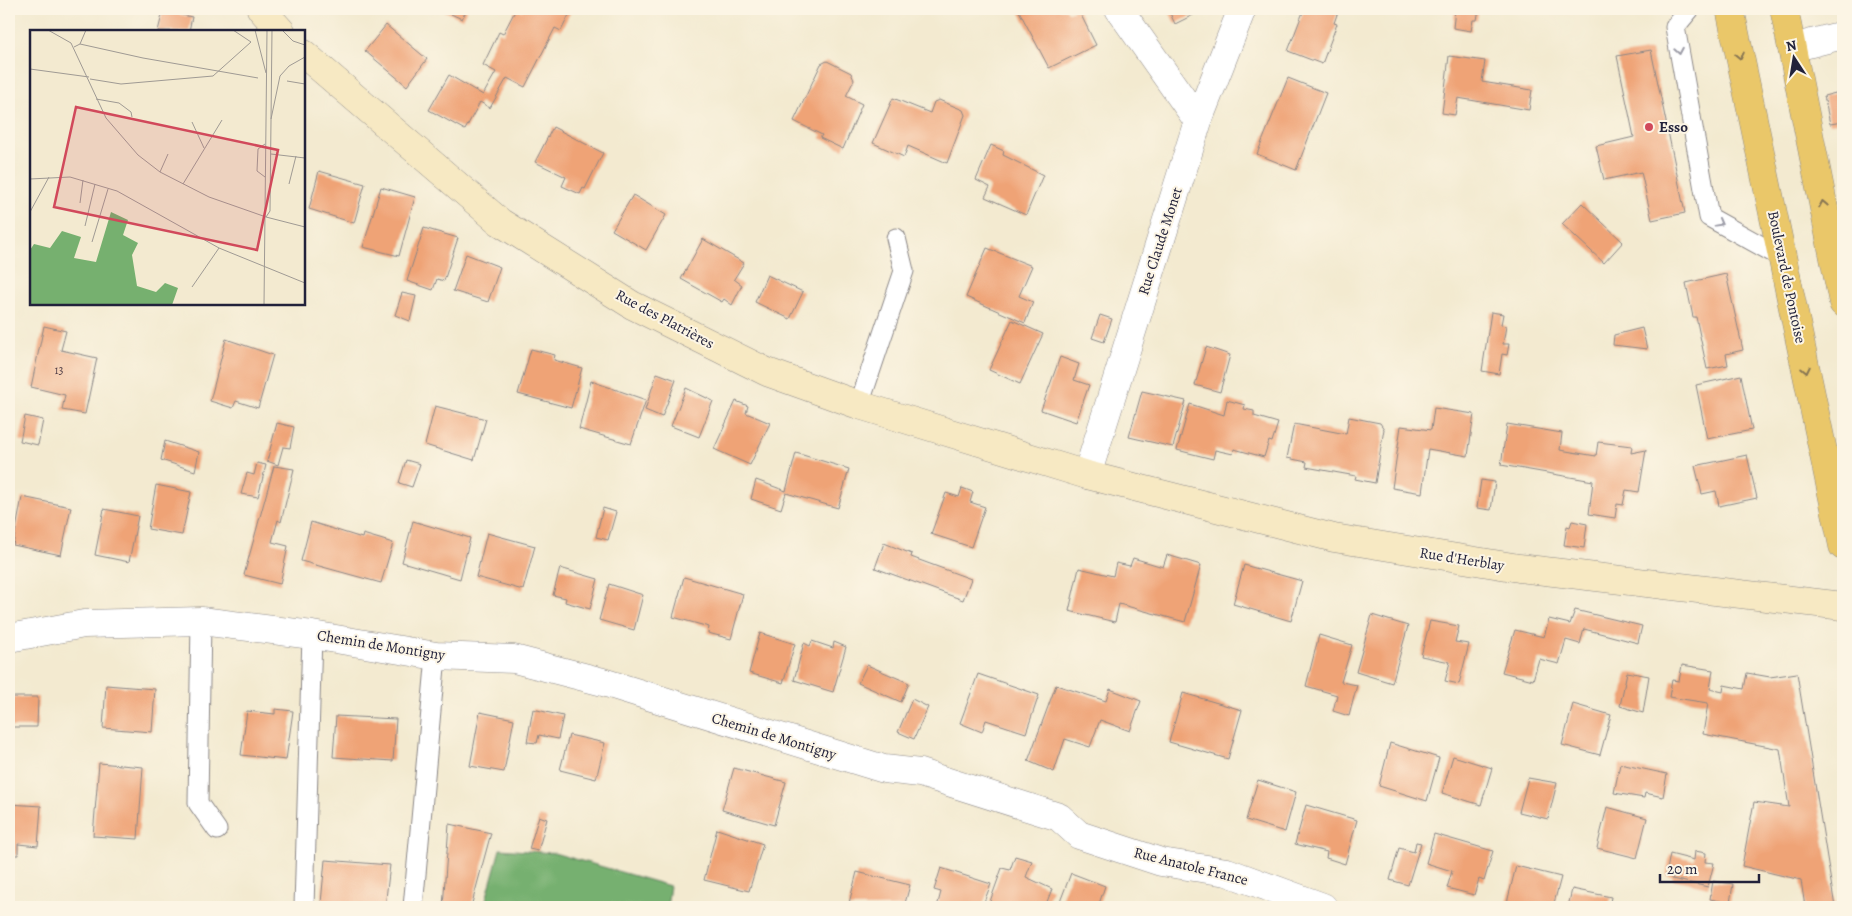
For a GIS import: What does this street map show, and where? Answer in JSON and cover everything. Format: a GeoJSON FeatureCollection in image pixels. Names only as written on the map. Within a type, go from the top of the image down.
{"type":"FeatureCollection","features":[{"type":"Feature","properties":{"kind":"main road"},"geometry":{"type":"LineString","coordinates":[[261,9],[280,30]]}},
{"type":"Feature","properties":{"kind":"main road","name":"Boulevard de Pontoise"},"geometry":{"type":"LineString","coordinates":[[1730,9],[1843,546]]}},
{"type":"Feature","properties":{"kind":"main road"},"geometry":{"type":"LineString","coordinates":[[1784,9],[1843,303]]}},
{"type":"Feature","properties":{"kind":"main road","name":"Rue des Platrières"},"geometry":{"type":"LineString","coordinates":[[305,55],[500,222],[632,305],[767,372],[859,405],[1086,475]]}},
{"type":"Feature","properties":{"kind":"main road","name":"Rue d'Herblay"},"geometry":{"type":"LineString","coordinates":[[1086,475],[1334,538],[1519,568],[1843,606]]}},
{"type":"Feature","properties":{"kind":"street"},"geometry":{"type":"LineString","coordinates":[[1119,9],[1198,121]]}},
{"type":"Feature","properties":{"kind":"street","name":"Rue Claude Monet"},"geometry":{"type":"LineString","coordinates":[[1086,475],[1198,121],[1242,9]]}},
{"type":"Feature","properties":{"kind":"street"},"geometry":{"type":"LineString","coordinates":[[1792,48],[1843,35]]}},
{"type":"Feature","properties":{"kind":"street","name":"Chemin de Montigny"},"geometry":{"type":"LineString","coordinates":[[9,638],[84,624],[201,621],[312,634],[436,656],[514,659],[603,682],[884,769],[920,773]]}},
{"type":"Feature","properties":{"kind":"street","name":"Rue Anatole France"},"geometry":{"type":"LineString","coordinates":[[920,773],[1059,817],[1079,835],[1142,856],[1161,862],[1226,872],[1323,907]]}},
{"type":"Feature","properties":{"kind":"lane"},"geometry":{"type":"LineString","coordinates":[[1690,9],[1675,26],[1709,217],[1783,258]]}},
{"type":"Feature","properties":{"kind":"lane"},"geometry":{"type":"LineString","coordinates":[[859,405],[904,271],[896,238]]}},
{"type":"Feature","properties":{"kind":"lane"},"geometry":{"type":"LineString","coordinates":[[201,621],[198,803],[217,830]]}},
{"type":"Feature","properties":{"kind":"lane"},"geometry":{"type":"LineString","coordinates":[[304,907],[312,634]]}},
{"type":"Feature","properties":{"kind":"lane"},"geometry":{"type":"LineString","coordinates":[[413,907],[436,656]]}},
{"type":"Feature","properties":{"kind":"green space"},"geometry":{"type":"Polygon","coordinates":[[[500,849],[554,853],[670,886],[667,907],[484,907],[500,849]]]}},
{"type":"Feature","properties":{"kind":"building"},"geometry":{"type":"Polygon","coordinates":[[[440,9],[467,9],[462,19],[440,9]]]}},
{"type":"Feature","properties":{"kind":"building"},"geometry":{"type":"Polygon","coordinates":[[[516,9],[522,11],[523,9],[572,9],[561,31],[555,28],[525,87],[507,78],[490,108],[480,102],[465,130],[429,110],[449,75],[483,95],[496,72],[483,65],[499,32],[503,34],[516,9]]]}},
{"type":"Feature","properties":{"kind":"building"},"geometry":{"type":"Polygon","coordinates":[[[1018,9],[1066,9],[1068,12],[1078,9],[1096,45],[1049,68],[1018,9]]]}},
{"type":"Feature","properties":{"kind":"building"},"geometry":{"type":"Polygon","coordinates":[[[1168,9],[1205,9],[1175,24],[1168,9]]]}},
{"type":"Feature","properties":{"kind":"building"},"geometry":{"type":"Polygon","coordinates":[[[1296,9],[1339,9],[1334,23],[1337,24],[1322,64],[1288,51],[1303,12],[1296,9]]]}},
{"type":"Feature","properties":{"kind":"building"},"geometry":{"type":"Polygon","coordinates":[[[1455,9],[1479,9],[1477,20],[1473,20],[1471,31],[1453,28],[1455,9]]]}},
{"type":"Feature","properties":{"kind":"building"},"geometry":{"type":"Polygon","coordinates":[[[163,11],[192,17],[189,30],[158,30],[163,11]]]}},
{"type":"Feature","properties":{"kind":"building"},"geometry":{"type":"Polygon","coordinates":[[[386,25],[427,59],[407,86],[365,51],[386,25]]]}},
{"type":"Feature","properties":{"kind":"building"},"geometry":{"type":"Polygon","coordinates":[[[1651,50],[1685,213],[1652,220],[1641,172],[1604,180],[1596,146],[1634,137],[1617,56],[1651,50]]]}},
{"type":"Feature","properties":{"kind":"building"},"geometry":{"type":"Polygon","coordinates":[[[1449,56],[1485,61],[1482,82],[1532,90],[1529,110],[1458,98],[1455,115],[1442,113],[1449,56]]]}},
{"type":"Feature","properties":{"kind":"building"},"geometry":{"type":"Polygon","coordinates":[[[827,61],[851,73],[854,80],[846,96],[862,104],[843,149],[820,138],[822,135],[794,121],[821,64],[827,61]]]}},
{"type":"Feature","properties":{"kind":"building"},"geometry":{"type":"Polygon","coordinates":[[[1288,78],[1326,93],[1296,170],[1257,154],[1288,78]]]}},
{"type":"Feature","properties":{"kind":"building"},"geometry":{"type":"Polygon","coordinates":[[[1843,91],[1843,122],[1830,124],[1824,96],[1843,91]]]}},
{"type":"Feature","properties":{"kind":"building"},"geometry":{"type":"Polygon","coordinates":[[[893,98],[930,113],[934,102],[939,100],[963,110],[965,115],[947,163],[908,146],[904,157],[873,143],[893,98]]]}},
{"type":"Feature","properties":{"kind":"building"},"geometry":{"type":"Polygon","coordinates":[[[553,127],[603,153],[585,189],[583,188],[580,194],[562,186],[566,177],[535,162],[553,127]]]}},
{"type":"Feature","properties":{"kind":"building"},"geometry":{"type":"Polygon","coordinates":[[[991,145],[1004,151],[1003,155],[1043,175],[1026,215],[985,197],[990,187],[976,180],[991,145]]]}},
{"type":"Feature","properties":{"kind":"building"},"geometry":{"type":"Polygon","coordinates":[[[319,171],[365,184],[354,223],[309,209],[319,171]]]}},
{"type":"Feature","properties":{"kind":"building"},"geometry":{"type":"Polygon","coordinates":[[[381,187],[415,197],[399,256],[363,247],[381,187]]]}},
{"type":"Feature","properties":{"kind":"building"},"geometry":{"type":"Polygon","coordinates":[[[633,195],[666,215],[646,250],[612,230],[633,195]]]}},
{"type":"Feature","properties":{"kind":"building"},"geometry":{"type":"Polygon","coordinates":[[[1582,203],[1623,242],[1604,263],[1562,224],[1582,203]]]}},
{"type":"Feature","properties":{"kind":"building"},"geometry":{"type":"Polygon","coordinates":[[[424,228],[458,238],[444,281],[437,279],[433,290],[407,281],[424,228]]]}},
{"type":"Feature","properties":{"kind":"building"},"geometry":{"type":"Polygon","coordinates":[[[703,239],[744,263],[734,279],[742,285],[732,305],[724,299],[722,302],[681,279],[703,239]]]}},
{"type":"Feature","properties":{"kind":"building"},"geometry":{"type":"Polygon","coordinates":[[[987,248],[1032,266],[1019,296],[1033,302],[1025,323],[966,297],[987,248]]]}},
{"type":"Feature","properties":{"kind":"building"},"geometry":{"type":"Polygon","coordinates":[[[466,254],[500,267],[488,302],[453,291],[466,254]]]}},
{"type":"Feature","properties":{"kind":"building"},"geometry":{"type":"Polygon","coordinates":[[[1726,274],[1743,350],[1726,354],[1728,365],[1707,369],[1696,317],[1693,317],[1686,283],[1726,274]]]}},
{"type":"Feature","properties":{"kind":"building"},"geometry":{"type":"Polygon","coordinates":[[[767,275],[803,292],[790,319],[755,302],[767,275]]]}},
{"type":"Feature","properties":{"kind":"building"},"geometry":{"type":"Polygon","coordinates":[[[402,293],[416,296],[410,321],[395,315],[402,293]]]}},
{"type":"Feature","properties":{"kind":"building"},"geometry":{"type":"Polygon","coordinates":[[[1491,312],[1503,314],[1501,325],[1506,326],[1503,344],[1509,344],[1507,355],[1502,354],[1499,374],[1482,371],[1491,312]]]}},
{"type":"Feature","properties":{"kind":"building"},"geometry":{"type":"Polygon","coordinates":[[[1100,315],[1112,319],[1104,342],[1092,338],[1100,315]]]}},
{"type":"Feature","properties":{"kind":"building"},"geometry":{"type":"Polygon","coordinates":[[[1012,320],[1043,334],[1020,384],[989,370],[1012,320]]]}},
{"type":"Feature","properties":{"kind":"building"},"geometry":{"type":"Polygon","coordinates":[[[44,326],[66,331],[61,350],[97,358],[85,414],[62,410],[65,395],[31,387],[44,326]]]}},
{"type":"Feature","properties":{"kind":"building"},"geometry":{"type":"Polygon","coordinates":[[[1642,328],[1647,349],[1613,345],[1614,335],[1642,328]]]}},
{"type":"Feature","properties":{"kind":"building"},"geometry":{"type":"Polygon","coordinates":[[[226,339],[273,355],[258,408],[236,401],[233,408],[210,401],[226,339]]]}},
{"type":"Feature","properties":{"kind":"building"},"geometry":{"type":"Polygon","coordinates":[[[1206,347],[1230,355],[1220,392],[1195,385],[1206,347]]]}},
{"type":"Feature","properties":{"kind":"building"},"geometry":{"type":"Polygon","coordinates":[[[531,349],[555,355],[554,360],[582,368],[571,408],[518,394],[531,349]]]}},
{"type":"Feature","properties":{"kind":"building"},"geometry":{"type":"Polygon","coordinates":[[[1060,357],[1079,364],[1074,380],[1089,385],[1076,422],[1041,410],[1060,357]]]}},
{"type":"Feature","properties":{"kind":"building"},"geometry":{"type":"Polygon","coordinates":[[[657,373],[676,380],[662,417],[645,410],[657,373]]]}},
{"type":"Feature","properties":{"kind":"building"},"geometry":{"type":"Polygon","coordinates":[[[1741,375],[1752,430],[1707,439],[1696,385],[1741,375]]]}},
{"type":"Feature","properties":{"kind":"building"},"geometry":{"type":"Polygon","coordinates":[[[591,381],[646,400],[631,444],[579,429],[591,381]]]}},
{"type":"Feature","properties":{"kind":"building"},"geometry":{"type":"Polygon","coordinates":[[[686,388],[713,401],[699,437],[671,426],[686,388]]]}},
{"type":"Feature","properties":{"kind":"building"},"geometry":{"type":"Polygon","coordinates":[[[1142,391],[1186,401],[1173,447],[1129,437],[1142,391]]]}},
{"type":"Feature","properties":{"kind":"building"},"geometry":{"type":"Polygon","coordinates":[[[1227,400],[1245,405],[1244,409],[1254,411],[1254,416],[1278,423],[1272,442],[1269,441],[1264,457],[1234,449],[1233,454],[1215,450],[1213,459],[1177,450],[1190,404],[1224,415],[1227,400]]]}},
{"type":"Feature","properties":{"kind":"building"},"geometry":{"type":"Polygon","coordinates":[[[736,401],[748,406],[746,413],[770,423],[750,465],[714,449],[736,401]]]}},
{"type":"Feature","properties":{"kind":"building"},"geometry":{"type":"Polygon","coordinates":[[[435,406],[486,419],[474,460],[425,445],[435,406]]]}},
{"type":"Feature","properties":{"kind":"building"},"geometry":{"type":"Polygon","coordinates":[[[1434,408],[1474,414],[1468,456],[1428,449],[1422,493],[1392,488],[1401,426],[1431,430],[1434,408]]]}},
{"type":"Feature","properties":{"kind":"building"},"geometry":{"type":"Polygon","coordinates":[[[25,416],[43,420],[38,445],[20,441],[25,416]]]}},
{"type":"Feature","properties":{"kind":"building"},"geometry":{"type":"Polygon","coordinates":[[[1349,417],[1380,423],[1384,429],[1375,483],[1355,479],[1356,476],[1306,467],[1307,462],[1287,458],[1294,424],[1346,434],[1349,417]]]}},
{"type":"Feature","properties":{"kind":"building"},"geometry":{"type":"Polygon","coordinates":[[[277,423],[294,427],[290,448],[283,447],[278,465],[267,461],[277,423]]]}},
{"type":"Feature","properties":{"kind":"building"},"geometry":{"type":"Polygon","coordinates":[[[1507,424],[1562,433],[1560,450],[1596,456],[1598,442],[1632,446],[1631,453],[1646,450],[1639,492],[1626,490],[1623,505],[1617,504],[1615,518],[1589,514],[1593,481],[1501,465],[1507,424]]]}},
{"type":"Feature","properties":{"kind":"building"},"geometry":{"type":"Polygon","coordinates":[[[165,441],[199,452],[195,471],[161,460],[165,441]]]}},
{"type":"Feature","properties":{"kind":"building"},"geometry":{"type":"Polygon","coordinates":[[[796,453],[849,469],[838,508],[786,493],[781,509],[751,499],[756,480],[786,491],[796,453]]]}},
{"type":"Feature","properties":{"kind":"building"},"geometry":{"type":"Polygon","coordinates":[[[1747,455],[1757,498],[1719,506],[1716,491],[1702,494],[1695,466],[1747,455]]]}},
{"type":"Feature","properties":{"kind":"building"},"geometry":{"type":"Polygon","coordinates":[[[406,460],[420,464],[412,487],[399,483],[406,460]]]}},
{"type":"Feature","properties":{"kind":"building"},"geometry":{"type":"Polygon","coordinates":[[[257,463],[266,465],[258,497],[241,494],[247,473],[254,475],[257,463]]]}},
{"type":"Feature","properties":{"kind":"building"},"geometry":{"type":"Polygon","coordinates":[[[274,466],[294,469],[281,522],[278,520],[272,542],[288,546],[280,584],[244,575],[274,466]]]}},
{"type":"Feature","properties":{"kind":"building"},"geometry":{"type":"Polygon","coordinates":[[[1481,480],[1495,482],[1491,510],[1477,508],[1481,480]]]}},
{"type":"Feature","properties":{"kind":"building"},"geometry":{"type":"Polygon","coordinates":[[[156,485],[191,492],[182,535],[148,529],[156,485]]]}},
{"type":"Feature","properties":{"kind":"building"},"geometry":{"type":"Polygon","coordinates":[[[962,488],[973,492],[970,502],[985,507],[971,547],[931,534],[946,493],[959,497],[962,488]]]}},
{"type":"Feature","properties":{"kind":"building"},"geometry":{"type":"Polygon","coordinates":[[[22,497],[71,507],[61,555],[13,545],[22,497]]]}},
{"type":"Feature","properties":{"kind":"building"},"geometry":{"type":"Polygon","coordinates":[[[603,508],[616,512],[608,540],[596,537],[603,508]]]}},
{"type":"Feature","properties":{"kind":"building"},"geometry":{"type":"Polygon","coordinates":[[[104,509],[138,516],[129,562],[95,555],[104,509]]]}},
{"type":"Feature","properties":{"kind":"building"},"geometry":{"type":"Polygon","coordinates":[[[413,521],[470,538],[460,579],[402,562],[413,521]]]}},
{"type":"Feature","properties":{"kind":"building"},"geometry":{"type":"Polygon","coordinates":[[[1572,521],[1587,524],[1584,548],[1564,545],[1567,526],[1570,527],[1572,521]]]}},
{"type":"Feature","properties":{"kind":"building"},"geometry":{"type":"Polygon","coordinates":[[[311,522],[362,538],[363,534],[393,543],[381,583],[301,561],[311,522]]]}},
{"type":"Feature","properties":{"kind":"building"},"geometry":{"type":"Polygon","coordinates":[[[487,533],[535,546],[523,590],[476,577],[487,533]]]}},
{"type":"Feature","properties":{"kind":"building"},"geometry":{"type":"Polygon","coordinates":[[[884,543],[912,554],[911,557],[971,579],[963,600],[875,568],[884,543]]]}},
{"type":"Feature","properties":{"kind":"building"},"geometry":{"type":"Polygon","coordinates":[[[1167,555],[1201,565],[1185,622],[1119,604],[1115,622],[1069,611],[1079,568],[1113,576],[1116,563],[1130,566],[1133,558],[1163,567],[1167,555]]]}},
{"type":"Feature","properties":{"kind":"building"},"geometry":{"type":"Polygon","coordinates":[[[1244,565],[1302,581],[1291,621],[1233,604],[1244,565]]]}},
{"type":"Feature","properties":{"kind":"building"},"geometry":{"type":"Polygon","coordinates":[[[560,568],[598,579],[590,609],[565,602],[566,598],[553,595],[560,568]]]}},
{"type":"Feature","properties":{"kind":"building"},"geometry":{"type":"Polygon","coordinates":[[[684,577],[743,594],[731,639],[708,633],[709,627],[673,617],[684,577]]]}},
{"type":"Feature","properties":{"kind":"building"},"geometry":{"type":"Polygon","coordinates":[[[609,584],[643,595],[634,630],[599,620],[609,584]]]}},
{"type":"Feature","properties":{"kind":"building"},"geometry":{"type":"Polygon","coordinates":[[[1575,610],[1642,626],[1638,643],[1584,629],[1580,644],[1566,640],[1559,664],[1539,659],[1533,680],[1502,672],[1515,630],[1544,637],[1549,619],[1570,624],[1575,610]]]}},
{"type":"Feature","properties":{"kind":"building"},"geometry":{"type":"Polygon","coordinates":[[[1372,615],[1408,626],[1392,683],[1356,672],[1372,615]]]}},
{"type":"Feature","properties":{"kind":"building"},"geometry":{"type":"Polygon","coordinates":[[[1430,621],[1459,626],[1455,642],[1469,644],[1459,684],[1445,681],[1450,662],[1421,656],[1430,621]]]}},
{"type":"Feature","properties":{"kind":"building"},"geometry":{"type":"Polygon","coordinates":[[[760,633],[795,644],[783,683],[749,673],[760,633]]]}},
{"type":"Feature","properties":{"kind":"building"},"geometry":{"type":"Polygon","coordinates":[[[1319,635],[1352,645],[1341,682],[1357,685],[1349,716],[1333,711],[1337,695],[1306,686],[1319,635]]]}},
{"type":"Feature","properties":{"kind":"building"},"geometry":{"type":"Polygon","coordinates":[[[812,641],[833,648],[834,642],[846,647],[833,692],[794,680],[804,643],[810,646],[812,641]]]}},
{"type":"Feature","properties":{"kind":"building"},"geometry":{"type":"Polygon","coordinates":[[[867,665],[909,683],[901,702],[858,683],[867,665]]]}},
{"type":"Feature","properties":{"kind":"building"},"geometry":{"type":"Polygon","coordinates":[[[1682,665],[1713,670],[1710,689],[1723,692],[1724,685],[1744,689],[1747,673],[1770,677],[1797,673],[1835,907],[1805,907],[1801,880],[1742,866],[1754,802],[1789,807],[1780,749],[1703,734],[1708,703],[1669,697],[1672,680],[1679,681],[1682,665]]]}},
{"type":"Feature","properties":{"kind":"building"},"geometry":{"type":"Polygon","coordinates":[[[1627,672],[1649,676],[1643,713],[1620,706],[1627,672]]]}},
{"type":"Feature","properties":{"kind":"building"},"geometry":{"type":"Polygon","coordinates":[[[978,674],[1039,695],[1026,733],[986,720],[982,732],[960,723],[978,674]]]}},
{"type":"Feature","properties":{"kind":"building"},"geometry":{"type":"Polygon","coordinates":[[[106,685],[155,689],[152,732],[103,728],[106,685]]]}},
{"type":"Feature","properties":{"kind":"building"},"geometry":{"type":"Polygon","coordinates":[[[1056,685],[1106,701],[1110,689],[1141,701],[1130,731],[1100,720],[1090,747],[1065,739],[1054,772],[1028,761],[1056,685]]]}},
{"type":"Feature","properties":{"kind":"building"},"geometry":{"type":"Polygon","coordinates":[[[1183,693],[1242,710],[1228,759],[1169,742],[1183,693]]]}},
{"type":"Feature","properties":{"kind":"building"},"geometry":{"type":"Polygon","coordinates":[[[9,697],[38,697],[37,727],[9,727],[9,697]]]}},
{"type":"Feature","properties":{"kind":"building"},"geometry":{"type":"Polygon","coordinates":[[[912,699],[928,707],[914,739],[898,732],[912,699]]]}},
{"type":"Feature","properties":{"kind":"building"},"geometry":{"type":"Polygon","coordinates":[[[1573,704],[1611,715],[1600,755],[1562,745],[1573,704]]]}},
{"type":"Feature","properties":{"kind":"building"},"geometry":{"type":"Polygon","coordinates":[[[275,709],[293,711],[286,760],[241,755],[247,711],[275,714],[275,709]]]}},
{"type":"Feature","properties":{"kind":"building"},"geometry":{"type":"Polygon","coordinates":[[[533,709],[563,716],[558,739],[539,735],[537,743],[527,742],[533,709]]]}},
{"type":"Feature","properties":{"kind":"building"},"geometry":{"type":"Polygon","coordinates":[[[480,712],[514,719],[504,772],[470,766],[480,712]]]}},
{"type":"Feature","properties":{"kind":"building"},"geometry":{"type":"Polygon","coordinates":[[[336,716],[396,719],[393,761],[333,757],[336,716]]]}},
{"type":"Feature","properties":{"kind":"building"},"geometry":{"type":"Polygon","coordinates":[[[569,735],[605,743],[596,779],[560,770],[569,735]]]}},
{"type":"Feature","properties":{"kind":"building"},"geometry":{"type":"Polygon","coordinates":[[[1390,743],[1439,758],[1427,801],[1379,786],[1390,743]]]}},
{"type":"Feature","properties":{"kind":"building"},"geometry":{"type":"Polygon","coordinates":[[[1453,756],[1492,768],[1481,805],[1442,793],[1453,756]]]}},
{"type":"Feature","properties":{"kind":"building"},"geometry":{"type":"Polygon","coordinates":[[[99,763],[143,767],[138,839],[93,836],[99,763]]]}},
{"type":"Feature","properties":{"kind":"building"},"geometry":{"type":"Polygon","coordinates":[[[1620,764],[1667,774],[1663,797],[1645,793],[1644,798],[1614,793],[1620,764]]]}},
{"type":"Feature","properties":{"kind":"building"},"geometry":{"type":"Polygon","coordinates":[[[734,768],[786,782],[774,825],[722,810],[734,768]]]}},
{"type":"Feature","properties":{"kind":"building"},"geometry":{"type":"Polygon","coordinates":[[[1528,778],[1557,783],[1548,819],[1519,812],[1528,778]]]}},
{"type":"Feature","properties":{"kind":"building"},"geometry":{"type":"Polygon","coordinates":[[[1258,780],[1296,792],[1285,832],[1246,820],[1258,780]]]}},
{"type":"Feature","properties":{"kind":"building"},"geometry":{"type":"Polygon","coordinates":[[[9,804],[41,806],[38,846],[18,844],[18,855],[9,855],[9,804]]]}},
{"type":"Feature","properties":{"kind":"building"},"geometry":{"type":"Polygon","coordinates":[[[1306,805],[1357,820],[1345,864],[1326,858],[1327,852],[1295,844],[1306,805]]]}},
{"type":"Feature","properties":{"kind":"building"},"geometry":{"type":"Polygon","coordinates":[[[1607,807],[1647,818],[1637,858],[1597,848],[1607,807]]]}},
{"type":"Feature","properties":{"kind":"building"},"geometry":{"type":"Polygon","coordinates":[[[539,816],[547,819],[538,851],[529,849],[539,816]]]}},
{"type":"Feature","properties":{"kind":"building"},"geometry":{"type":"Polygon","coordinates":[[[449,824],[491,833],[471,907],[443,907],[449,824]]]}},
{"type":"Feature","properties":{"kind":"building"},"geometry":{"type":"Polygon","coordinates":[[[717,829],[763,844],[749,891],[704,880],[717,829]]]}},
{"type":"Feature","properties":{"kind":"building"},"geometry":{"type":"Polygon","coordinates":[[[1434,834],[1493,851],[1484,881],[1479,879],[1474,895],[1447,888],[1452,871],[1426,863],[1434,834]]]}},
{"type":"Feature","properties":{"kind":"building"},"geometry":{"type":"Polygon","coordinates":[[[1416,842],[1421,843],[1408,885],[1390,880],[1399,848],[1414,852],[1416,842]]]}},
{"type":"Feature","properties":{"kind":"building"},"geometry":{"type":"Polygon","coordinates":[[[1695,851],[1706,853],[1705,862],[1714,863],[1708,887],[1672,879],[1673,876],[1666,875],[1670,854],[1694,860],[1695,851]]]}},
{"type":"Feature","properties":{"kind":"building"},"geometry":{"type":"Polygon","coordinates":[[[1015,856],[1032,861],[1026,877],[1052,889],[1045,907],[988,907],[1002,868],[1010,870],[1015,856]]]}},
{"type":"Feature","properties":{"kind":"building"},"geometry":{"type":"Polygon","coordinates":[[[325,860],[390,865],[385,907],[321,903],[325,860]]]}},
{"type":"Feature","properties":{"kind":"building"},"geometry":{"type":"Polygon","coordinates":[[[1516,866],[1561,877],[1553,907],[1506,907],[1516,866]]]}},
{"type":"Feature","properties":{"kind":"building"},"geometry":{"type":"Polygon","coordinates":[[[941,868],[991,884],[982,907],[937,907],[941,892],[934,890],[941,868]]]}},
{"type":"Feature","properties":{"kind":"building"},"geometry":{"type":"Polygon","coordinates":[[[857,872],[910,885],[904,907],[848,907],[857,872]]]}},
{"type":"Feature","properties":{"kind":"building"},"geometry":{"type":"Polygon","coordinates":[[[1071,873],[1105,886],[1098,907],[1058,907],[1071,873]]]}},
{"type":"Feature","properties":{"kind":"building"},"geometry":{"type":"Polygon","coordinates":[[[1713,881],[1733,884],[1730,903],[1710,899],[1713,881]]]}},
{"type":"Feature","properties":{"kind":"building"},"geometry":{"type":"Polygon","coordinates":[[[1572,889],[1611,897],[1609,907],[1568,907],[1572,889]]]}},
{"type":"Feature","properties":{"kind":"place","name":"Esso"},"geometry":{"type":"Point","coordinates":[1649,127]}}]}
